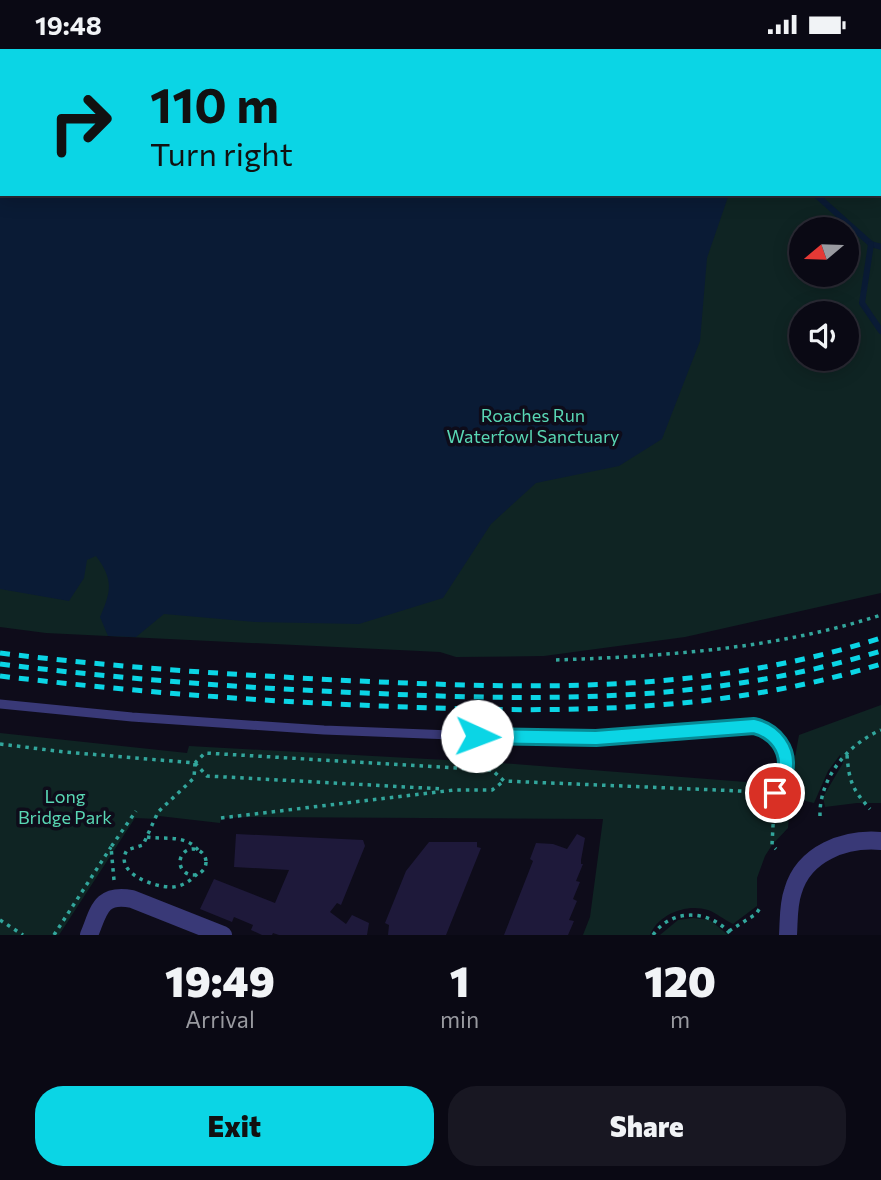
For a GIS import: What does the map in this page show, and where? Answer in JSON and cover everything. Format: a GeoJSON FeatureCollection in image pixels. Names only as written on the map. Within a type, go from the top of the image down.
{"type":"FeatureCollection","features":[{"type":"Feature","properties":{"kind":"street"},"geometry":{"type":"LineString","coordinates":[[788,935],[792,893],[805,869],[820,856],[845,842],[881,841]]}},
{"type":"Feature","properties":{"kind":"street"},"geometry":{"type":"LineString","coordinates":[[89,935],[101,906],[115,892],[223,935]]}},
{"type":"Feature","properties":{"kind":"lane"},"geometry":{"type":"LineString","coordinates":[[0,704],[132,717],[324,730],[502,737],[596,738],[754,726],[766,729],[780,743],[784,753],[784,774],[775,793]]}},
{"type":"Feature","properties":{"kind":"path"},"geometry":{"type":"LineString","coordinates":[[556,660],[656,656],[755,645],[846,626],[881,615]]}},
{"type":"Feature","properties":{"kind":"path"},"geometry":{"type":"LineString","coordinates":[[820,816],[821,796],[839,761],[859,740],[881,730]]}},
{"type":"Feature","properties":{"kind":"path"},"geometry":{"type":"LineString","coordinates":[[0,744],[195,763],[207,776],[454,790],[492,790],[504,781],[775,793],[772,845],[776,849]]}},
{"type":"Feature","properties":{"kind":"path"},"geometry":{"type":"LineString","coordinates":[[147,837],[183,840],[193,844],[205,859],[205,868],[182,885],[155,885],[132,874],[124,865],[123,856],[127,850],[143,845],[158,812],[194,778],[195,763],[205,753],[492,770],[504,781]]}},
{"type":"Feature","properties":{"kind":"path"},"geometry":{"type":"LineString","coordinates":[[847,755],[852,787],[870,809]]}},
{"type":"Feature","properties":{"kind":"path"},"geometry":{"type":"LineString","coordinates":[[221,818],[454,790]]}},
{"type":"Feature","properties":{"kind":"path"},"geometry":{"type":"LineString","coordinates":[[54,935],[136,811]]}},
{"type":"Feature","properties":{"kind":"path"},"geometry":{"type":"LineString","coordinates":[[111,846],[115,892]]}},
{"type":"Feature","properties":{"kind":"path"},"geometry":{"type":"LineString","coordinates":[[197,874],[184,872],[181,859],[186,851],[200,851]]}},
{"type":"Feature","properties":{"kind":"path"},"geometry":{"type":"LineString","coordinates":[[653,935],[668,920],[687,915],[702,915],[730,933],[760,908]]}},
{"type":"Feature","properties":{"kind":"path"},"geometry":{"type":"LineString","coordinates":[[0,920],[23,935]]}},
{"type":"Feature","properties":{"kind":"green space","name":"Roaches Run Waterfowl Sanctuary"},"geometry":{"type":"Polygon","coordinates":[[[0,196],[881,196],[881,593],[685,637],[544,656],[456,657],[440,652],[46,633],[0,627],[0,196]]]}},
{"type":"Feature","properties":{"kind":"green space","name":"Long Bridge Park"},"geometry":{"type":"Polygon","coordinates":[[[881,705],[881,803],[825,807],[823,797],[843,763],[840,755],[828,771],[814,803],[793,798],[792,778],[788,828],[765,856],[757,878],[757,906],[733,924],[708,910],[691,908],[666,916],[659,921],[650,935],[583,935],[590,917],[603,819],[253,817],[221,818],[220,823],[159,816],[157,819],[135,818],[59,935],[0,935],[0,733],[187,753],[189,746],[501,763],[759,783],[760,772],[792,774],[799,735],[881,705]]]}},
{"type":"Feature","properties":{"kind":"green space"},"geometry":{"type":"Polygon","coordinates":[[[678,920],[710,920],[728,935],[660,935],[678,920]]]}},
{"type":"Feature","properties":{"kind":"water","name":"Roaches Run Waterfowl Sanctuary"},"geometry":{"type":"Polygon","coordinates":[[[0,196],[728,196],[707,258],[700,341],[662,439],[619,466],[536,483],[491,524],[443,598],[359,624],[255,622],[164,614],[136,637],[108,636],[100,617],[107,600],[108,579],[96,556],[87,560],[84,578],[69,601],[0,589],[0,196]]]}},
{"type":"Feature","properties":{"kind":"building"},"geometry":{"type":"Polygon","coordinates":[[[236,834],[363,840],[365,846],[341,905],[337,903],[330,912],[346,924],[352,915],[369,923],[367,935],[262,935],[251,930],[253,925],[234,917],[232,922],[200,909],[214,879],[275,903],[289,870],[234,867],[236,834]]]}},
{"type":"Feature","properties":{"kind":"building"},"geometry":{"type":"Polygon","coordinates":[[[577,834],[585,838],[581,860],[583,864],[576,881],[580,882],[573,899],[577,901],[569,920],[574,921],[568,935],[504,935],[533,861],[530,859],[536,843],[553,844],[567,849],[577,834]]]}},
{"type":"Feature","properties":{"kind":"building"},"geometry":{"type":"Polygon","coordinates":[[[429,842],[477,842],[477,847],[481,848],[446,935],[388,935],[389,925],[385,923],[406,871],[429,842]]]}},
{"type":"Feature","properties":{"kind":"waterway"},"geometry":{"type":"LineString","coordinates":[[817,196],[871,244],[881,247]]}},
{"type":"Feature","properties":{"kind":"waterway"},"geometry":{"type":"LineString","coordinates":[[871,244],[862,303],[881,331]]}},
{"type":"Feature","properties":{"kind":"railway"},"geometry":{"type":"LineString","coordinates":[[0,653],[134,667],[268,676],[425,684],[556,686],[686,678],[751,669],[816,656],[881,638]]}},
{"type":"Feature","properties":{"kind":"railway"},"geometry":{"type":"LineString","coordinates":[[0,664],[274,688],[431,696],[561,697],[689,690],[753,681],[881,651]]}},
{"type":"Feature","properties":{"kind":"railway"},"geometry":{"type":"LineString","coordinates":[[0,676],[142,691],[286,701],[508,710],[633,707],[696,702],[820,681],[881,664]]}},
{"type":"Feature","properties":{"kind":"route"},"geometry":{"type":"LineString","coordinates":[[477,736],[596,738],[754,726],[766,729],[774,736],[784,753],[784,774],[775,793]]}}]}
